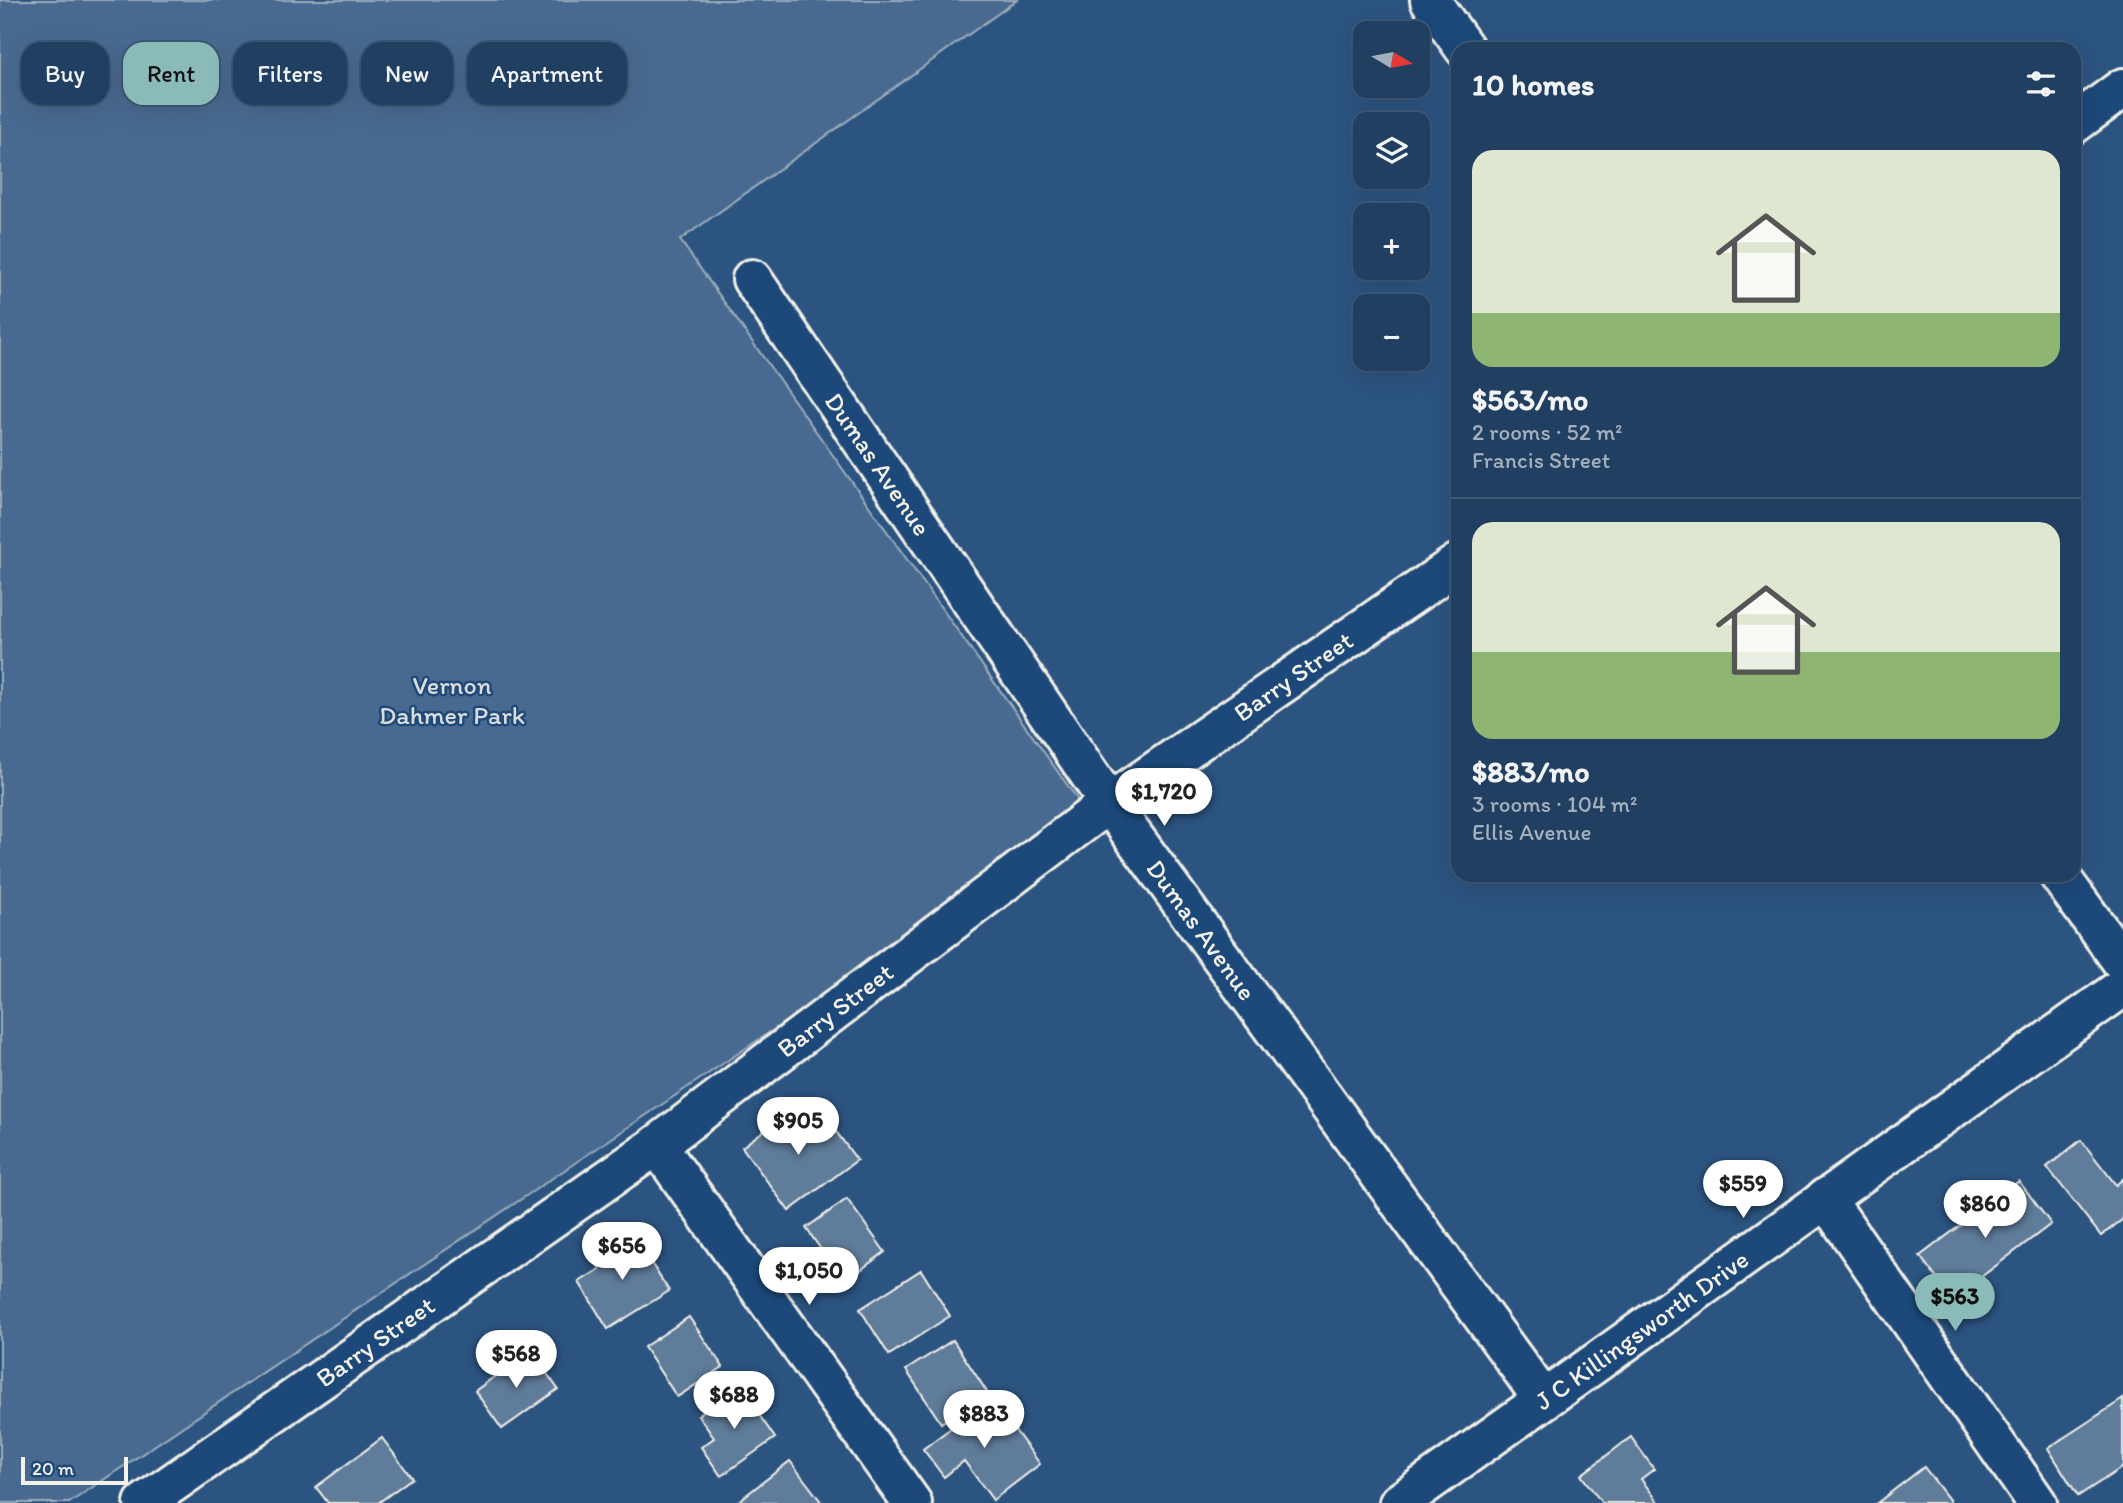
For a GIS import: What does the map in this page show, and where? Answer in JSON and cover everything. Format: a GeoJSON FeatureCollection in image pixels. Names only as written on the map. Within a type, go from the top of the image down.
{"type":"FeatureCollection","features":[{"type":"Feature","properties":{"kind":"street"},"geometry":{"type":"LineString","coordinates":[[1430,0],[1460,42]]}},
{"type":"Feature","properties":{"kind":"street"},"geometry":{"type":"LineString","coordinates":[[2081,119],[2123,88]]}},
{"type":"Feature","properties":{"kind":"street","name":"Dumas Avenue"},"geometry":{"type":"LineString","coordinates":[[752,279],[1109,803],[1543,1399]]}},
{"type":"Feature","properties":{"kind":"street","name":"Barry Street"},"geometry":{"type":"LineString","coordinates":[[144,1503],[657,1145],[1109,803],[1451,569]]}},
{"type":"Feature","properties":{"kind":"street"},"geometry":{"type":"LineString","coordinates":[[2064,882],[2123,964]]}},
{"type":"Feature","properties":{"kind":"street","name":"J C Killingsworth Drive"},"geometry":{"type":"LineString","coordinates":[[1399,1503],[2123,987]]}},
{"type":"Feature","properties":{"kind":"street"},"geometry":{"type":"LineString","coordinates":[[657,1145],[912,1503]]}},
{"type":"Feature","properties":{"kind":"street"},"geometry":{"type":"LineString","coordinates":[[1825,1198],[2036,1503]]}},
{"type":"Feature","properties":{"kind":"green space","name":"Vernon Dahmer Park"},"geometry":{"type":"Polygon","coordinates":[[[0,0],[1017,0],[680,240],[1090,817],[69,1503],[0,1503],[0,0]]]}},
{"type":"Feature","properties":{"kind":"building"},"geometry":{"type":"Polygon","coordinates":[[[798,1105],[818,1131],[829,1122],[857,1160],[789,1211],[742,1147],[798,1105]]]}},
{"type":"Feature","properties":{"kind":"building"},"geometry":{"type":"Polygon","coordinates":[[[2081,1140],[2116,1185],[2123,1179],[2123,1219],[2101,1236],[2047,1167],[2081,1140]]]}},
{"type":"Feature","properties":{"kind":"building"},"geometry":{"type":"Polygon","coordinates":[[[2019,1181],[2051,1224],[1952,1299],[1920,1256],[2019,1181]]]}},
{"type":"Feature","properties":{"kind":"building"},"geometry":{"type":"Polygon","coordinates":[[[847,1199],[885,1252],[844,1282],[806,1228],[847,1199]]]}},
{"type":"Feature","properties":{"kind":"building"},"geometry":{"type":"Polygon","coordinates":[[[600,1238],[611,1254],[635,1238],[669,1291],[608,1329],[579,1282],[600,1269],[586,1247],[600,1238]]]}},
{"type":"Feature","properties":{"kind":"building"},"geometry":{"type":"Polygon","coordinates":[[[921,1270],[950,1316],[889,1355],[860,1309],[921,1270]]]}},
{"type":"Feature","properties":{"kind":"building"},"geometry":{"type":"Polygon","coordinates":[[[689,1317],[723,1367],[677,1397],[644,1347],[689,1317]]]}},
{"type":"Feature","properties":{"kind":"building"},"geometry":{"type":"Polygon","coordinates":[[[953,1340],[987,1392],[941,1423],[906,1370],[953,1340]]]}},
{"type":"Feature","properties":{"kind":"building"},"geometry":{"type":"Polygon","coordinates":[[[530,1350],[558,1389],[502,1429],[475,1391],[530,1350]]]}},
{"type":"Feature","properties":{"kind":"building"},"geometry":{"type":"Polygon","coordinates":[[[740,1387],[775,1438],[721,1476],[701,1447],[714,1438],[698,1415],[740,1387]]]}},
{"type":"Feature","properties":{"kind":"building"},"geometry":{"type":"Polygon","coordinates":[[[991,1398],[1040,1464],[993,1500],[964,1461],[944,1477],[923,1449],[991,1398]]]}},
{"type":"Feature","properties":{"kind":"building"},"geometry":{"type":"Polygon","coordinates":[[[2123,1399],[2123,1467],[2078,1496],[2048,1448],[2123,1399]]]}},
{"type":"Feature","properties":{"kind":"building"},"geometry":{"type":"Polygon","coordinates":[[[1631,1437],[1654,1469],[1641,1479],[1659,1503],[1602,1503],[1581,1475],[1631,1437]]]}},
{"type":"Feature","properties":{"kind":"building"},"geometry":{"type":"Polygon","coordinates":[[[382,1438],[412,1478],[378,1503],[328,1503],[316,1487],[382,1438]]]}},
{"type":"Feature","properties":{"kind":"building"},"geometry":{"type":"Polygon","coordinates":[[[790,1461],[822,1503],[736,1503],[790,1461]]]}},
{"type":"Feature","properties":{"kind":"building"},"geometry":{"type":"Polygon","coordinates":[[[1924,1467],[1950,1501],[1948,1503],[1877,1503],[1924,1467]]]}}]}
